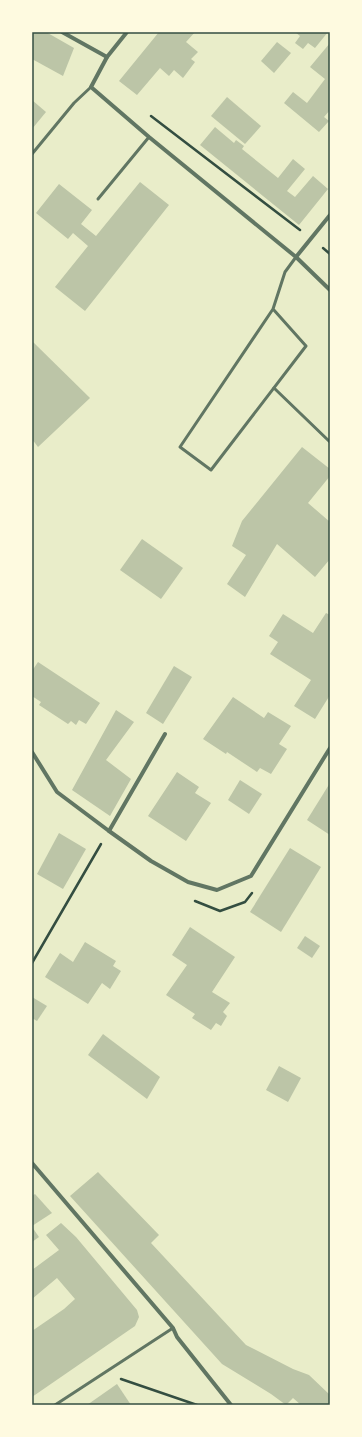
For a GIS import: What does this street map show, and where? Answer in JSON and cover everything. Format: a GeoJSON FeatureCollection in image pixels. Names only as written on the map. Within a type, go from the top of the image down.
{"type":"FeatureCollection","features":[{"type":"Feature","properties":{"kind":"street"},"geometry":{"type":"LineString","coordinates":[[62,32],[107,57]]}},
{"type":"Feature","properties":{"kind":"street"},"geometry":{"type":"LineString","coordinates":[[127,32],[107,57],[91,87],[149,137],[296,257],[330,290]]}},
{"type":"Feature","properties":{"kind":"street"},"geometry":{"type":"LineString","coordinates":[[296,257],[330,216]]}},
{"type":"Feature","properties":{"kind":"street"},"geometry":{"type":"LineString","coordinates":[[109,831],[165,734]]}},
{"type":"Feature","properties":{"kind":"street"},"geometry":{"type":"LineString","coordinates":[[32,752],[57,792],[109,831],[151,862],[188,882],[217,890],[251,876],[330,748]]}},
{"type":"Feature","properties":{"kind":"street"},"geometry":{"type":"LineString","coordinates":[[32,1163],[173,1328],[177,1337],[231,1405]]}},
{"type":"Feature","properties":{"kind":"lane"},"geometry":{"type":"LineString","coordinates":[[32,154],[74,103],[91,87]]}},
{"type":"Feature","properties":{"kind":"lane"},"geometry":{"type":"LineString","coordinates":[[98,199],[149,137]]}},
{"type":"Feature","properties":{"kind":"lane"},"geometry":{"type":"LineString","coordinates":[[273,308],[306,346],[211,470],[180,447],[273,308],[285,272],[296,257]]}},
{"type":"Feature","properties":{"kind":"lane"},"geometry":{"type":"LineString","coordinates":[[274,388],[330,442]]}},
{"type":"Feature","properties":{"kind":"lane"},"geometry":{"type":"LineString","coordinates":[[55,1405],[173,1328]]}},
{"type":"Feature","properties":{"kind":"path"},"geometry":{"type":"LineString","coordinates":[[149,115],[330,254]]}},
{"type":"Feature","properties":{"kind":"path"},"geometry":{"type":"LineString","coordinates":[[32,963],[109,831]]}},
{"type":"Feature","properties":{"kind":"path"},"geometry":{"type":"LineString","coordinates":[[191,900],[220,910],[245,902],[255,890]]}},
{"type":"Feature","properties":{"kind":"path"},"geometry":{"type":"LineString","coordinates":[[117,1377],[196,1405]]}},
{"type":"Feature","properties":{"kind":"building"},"geometry":{"type":"Polygon","coordinates":[[[32,32],[46,32],[74,48],[63,76],[32,59],[32,32]]]}},
{"type":"Feature","properties":{"kind":"building"},"geometry":{"type":"Polygon","coordinates":[[[159,32],[195,32],[186,42],[198,52],[191,59],[195,62],[183,78],[174,70],[169,76],[160,68],[137,95],[119,81],[159,32]]]}},
{"type":"Feature","properties":{"kind":"building"},"geometry":{"type":"Polygon","coordinates":[[[295,32],[328,32],[315,48],[308,43],[303,49],[295,43],[300,36],[295,32]]]}},
{"type":"Feature","properties":{"kind":"building"},"geometry":{"type":"Polygon","coordinates":[[[277,42],[291,53],[274,73],[261,61],[277,42]]]}},
{"type":"Feature","properties":{"kind":"building"},"geometry":{"type":"Polygon","coordinates":[[[330,43],[330,110],[324,117],[329,121],[319,132],[284,103],[293,92],[307,103],[325,79],[310,67],[330,43]]]}},
{"type":"Feature","properties":{"kind":"building"},"geometry":{"type":"Polygon","coordinates":[[[227,97],[261,126],[245,144],[211,116],[227,97]]]}},
{"type":"Feature","properties":{"kind":"building"},"geometry":{"type":"Polygon","coordinates":[[[32,100],[46,112],[32,129],[32,100]]]}},
{"type":"Feature","properties":{"kind":"building"},"geometry":{"type":"Polygon","coordinates":[[[215,127],[234,143],[236,140],[244,146],[242,149],[278,178],[293,159],[305,169],[287,191],[295,197],[313,176],[328,189],[299,225],[200,145],[215,127]]]}},
{"type":"Feature","properties":{"kind":"building"},"geometry":{"type":"Polygon","coordinates":[[[140,182],[169,205],[85,311],[55,287],[88,246],[73,233],[68,239],[36,213],[59,184],[92,210],[81,224],[96,236],[140,182]]]}},
{"type":"Feature","properties":{"kind":"building"},"geometry":{"type":"Polygon","coordinates":[[[32,341],[90,398],[38,447],[32,439],[32,341]]]}},
{"type":"Feature","properties":{"kind":"building"},"geometry":{"type":"Polygon","coordinates":[[[302,447],[330,469],[330,476],[308,503],[330,522],[330,559],[315,577],[277,544],[245,597],[227,584],[246,555],[232,546],[242,521],[302,447]]]}},
{"type":"Feature","properties":{"kind":"building"},"geometry":{"type":"Polygon","coordinates":[[[142,539],[183,568],[161,599],[120,570],[142,539]]]}},
{"type":"Feature","properties":{"kind":"building"},"geometry":{"type":"Polygon","coordinates":[[[326,613],[330,615],[330,695],[315,719],[294,706],[311,680],[270,654],[278,642],[269,636],[283,614],[313,633],[326,613]]]}},
{"type":"Feature","properties":{"kind":"building"},"geometry":{"type":"Polygon","coordinates":[[[38,662],[100,703],[86,724],[79,720],[76,725],[71,721],[68,724],[39,705],[41,702],[32,696],[32,671],[38,662]]]}},
{"type":"Feature","properties":{"kind":"building"},"geometry":{"type":"Polygon","coordinates":[[[174,666],[192,677],[163,724],[146,713],[174,666]]]}},
{"type":"Feature","properties":{"kind":"building"},"geometry":{"type":"Polygon","coordinates":[[[233,697],[264,718],[268,712],[291,726],[279,744],[287,749],[271,774],[260,768],[257,772],[227,752],[226,754],[203,739],[233,697]]]}},
{"type":"Feature","properties":{"kind":"building"},"geometry":{"type":"Polygon","coordinates":[[[116,710],[134,722],[106,760],[131,779],[110,816],[72,790],[116,710]]]}},
{"type":"Feature","properties":{"kind":"building"},"geometry":{"type":"Polygon","coordinates":[[[177,772],[199,787],[195,793],[211,803],[186,841],[148,816],[177,772]]]}},
{"type":"Feature","properties":{"kind":"building"},"geometry":{"type":"Polygon","coordinates":[[[240,780],[262,794],[249,814],[228,800],[240,780]]]}},
{"type":"Feature","properties":{"kind":"building"},"geometry":{"type":"Polygon","coordinates":[[[330,783],[330,835],[307,820],[330,783]]]}},
{"type":"Feature","properties":{"kind":"building"},"geometry":{"type":"Polygon","coordinates":[[[59,833],[86,849],[63,889],[37,874],[59,833]]]}},
{"type":"Feature","properties":{"kind":"building"},"geometry":{"type":"Polygon","coordinates":[[[290,848],[321,867],[281,932],[250,912],[290,848]]]}},
{"type":"Feature","properties":{"kind":"building"},"geometry":{"type":"Polygon","coordinates":[[[190,927],[235,957],[212,992],[230,1003],[223,1012],[227,1016],[221,1026],[216,1023],[211,1030],[192,1018],[195,1014],[166,995],[187,965],[172,955],[190,927]]]}},
{"type":"Feature","properties":{"kind":"building"},"geometry":{"type":"Polygon","coordinates":[[[305,936],[320,946],[312,958],[297,948],[305,936]]]}},
{"type":"Feature","properties":{"kind":"building"},"geometry":{"type":"Polygon","coordinates":[[[85,942],[116,961],[113,966],[121,971],[110,989],[102,983],[88,1004],[45,977],[60,953],[73,962],[85,942]]]}},
{"type":"Feature","properties":{"kind":"building"},"geometry":{"type":"Polygon","coordinates":[[[32,997],[47,1006],[37,1021],[32,1018],[32,997]]]}},
{"type":"Feature","properties":{"kind":"building"},"geometry":{"type":"Polygon","coordinates":[[[103,1034],[160,1077],[147,1099],[88,1055],[103,1034]]]}},
{"type":"Feature","properties":{"kind":"building"},"geometry":{"type":"Polygon","coordinates":[[[279,1066],[301,1078],[288,1102],[266,1090],[279,1066]]]}},
{"type":"Feature","properties":{"kind":"building"},"geometry":{"type":"Polygon","coordinates":[[[98,1172],[159,1235],[151,1243],[246,1345],[293,1369],[309,1375],[330,1395],[330,1405],[301,1405],[293,1398],[286,1405],[222,1364],[70,1196],[98,1172]]]}},
{"type":"Feature","properties":{"kind":"building"},"geometry":{"type":"Polygon","coordinates":[[[35,1194],[52,1213],[32,1226],[32,1196],[35,1194]]]}},
{"type":"Feature","properties":{"kind":"building"},"geometry":{"type":"Polygon","coordinates":[[[61,1223],[76,1237],[137,1310],[139,1317],[135,1326],[32,1397],[32,1331],[64,1309],[75,1299],[57,1278],[32,1299],[32,1270],[59,1250],[46,1235],[61,1223]]]}},
{"type":"Feature","properties":{"kind":"building"},"geometry":{"type":"Polygon","coordinates":[[[32,1227],[39,1237],[32,1242],[32,1227]]]}},
{"type":"Feature","properties":{"kind":"building"},"geometry":{"type":"Polygon","coordinates":[[[117,1384],[131,1405],[87,1405],[117,1384]]]}}]}
